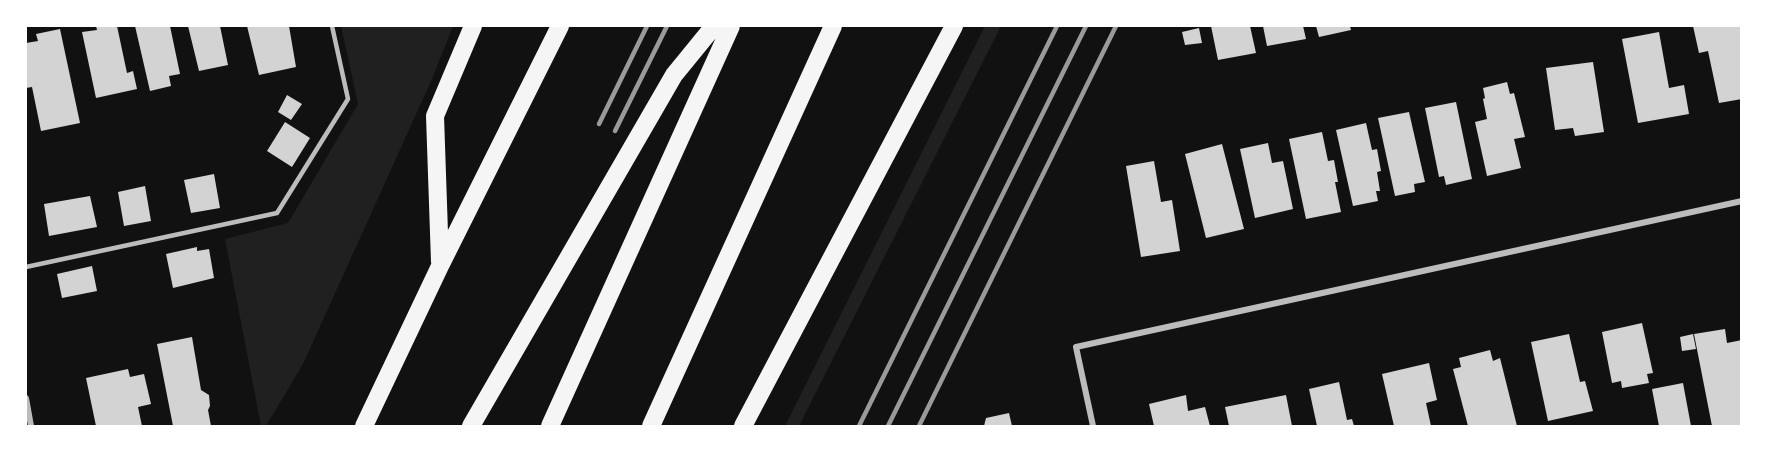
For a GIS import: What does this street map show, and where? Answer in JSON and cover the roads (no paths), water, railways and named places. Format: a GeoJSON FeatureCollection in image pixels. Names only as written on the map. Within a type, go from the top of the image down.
{"type":"FeatureCollection","features":[{"type":"Feature","properties":{"kind":"highway"},"geometry":{"type":"LineString","coordinates":[[440,266],[435,116],[473,26]]}},
{"type":"Feature","properties":{"kind":"highway"},"geometry":{"type":"LineString","coordinates":[[364,426],[440,266],[560,26]]}},
{"type":"Feature","properties":{"kind":"highway"},"geometry":{"type":"LineString","coordinates":[[471,426],[674,75],[714,26]]}},
{"type":"Feature","properties":{"kind":"highway"},"geometry":{"type":"LineString","coordinates":[[550,426],[731,26]]}},
{"type":"Feature","properties":{"kind":"highway"},"geometry":{"type":"LineString","coordinates":[[651,426],[833,26]]}},
{"type":"Feature","properties":{"kind":"highway"},"geometry":{"type":"LineString","coordinates":[[743,426],[954,26]]}},
{"type":"Feature","properties":{"kind":"street"},"geometry":{"type":"LineString","coordinates":[[1093,426],[1076,347],[1742,201]]}},
{"type":"Feature","properties":{"kind":"street"},"geometry":{"type":"LineString","coordinates":[[26,398],[31,426]]}},
{"type":"Feature","properties":{"kind":"lane"},"geometry":{"type":"LineString","coordinates":[[26,267],[276,213],[348,99],[332,26]]}},
{"type":"Feature","properties":{"kind":"railway"},"geometry":{"type":"LineString","coordinates":[[599,124],[647,26]]}},
{"type":"Feature","properties":{"kind":"railway"},"geometry":{"type":"LineString","coordinates":[[615,131],[667,26]]}},
{"type":"Feature","properties":{"kind":"railway"},"geometry":{"type":"LineString","coordinates":[[859,426],[1057,26]]}},
{"type":"Feature","properties":{"kind":"railway"},"geometry":{"type":"LineString","coordinates":[[888,426],[1086,26]]}},
{"type":"Feature","properties":{"kind":"railway"},"geometry":{"type":"LineString","coordinates":[[919,426],[1116,26]]}}]}
